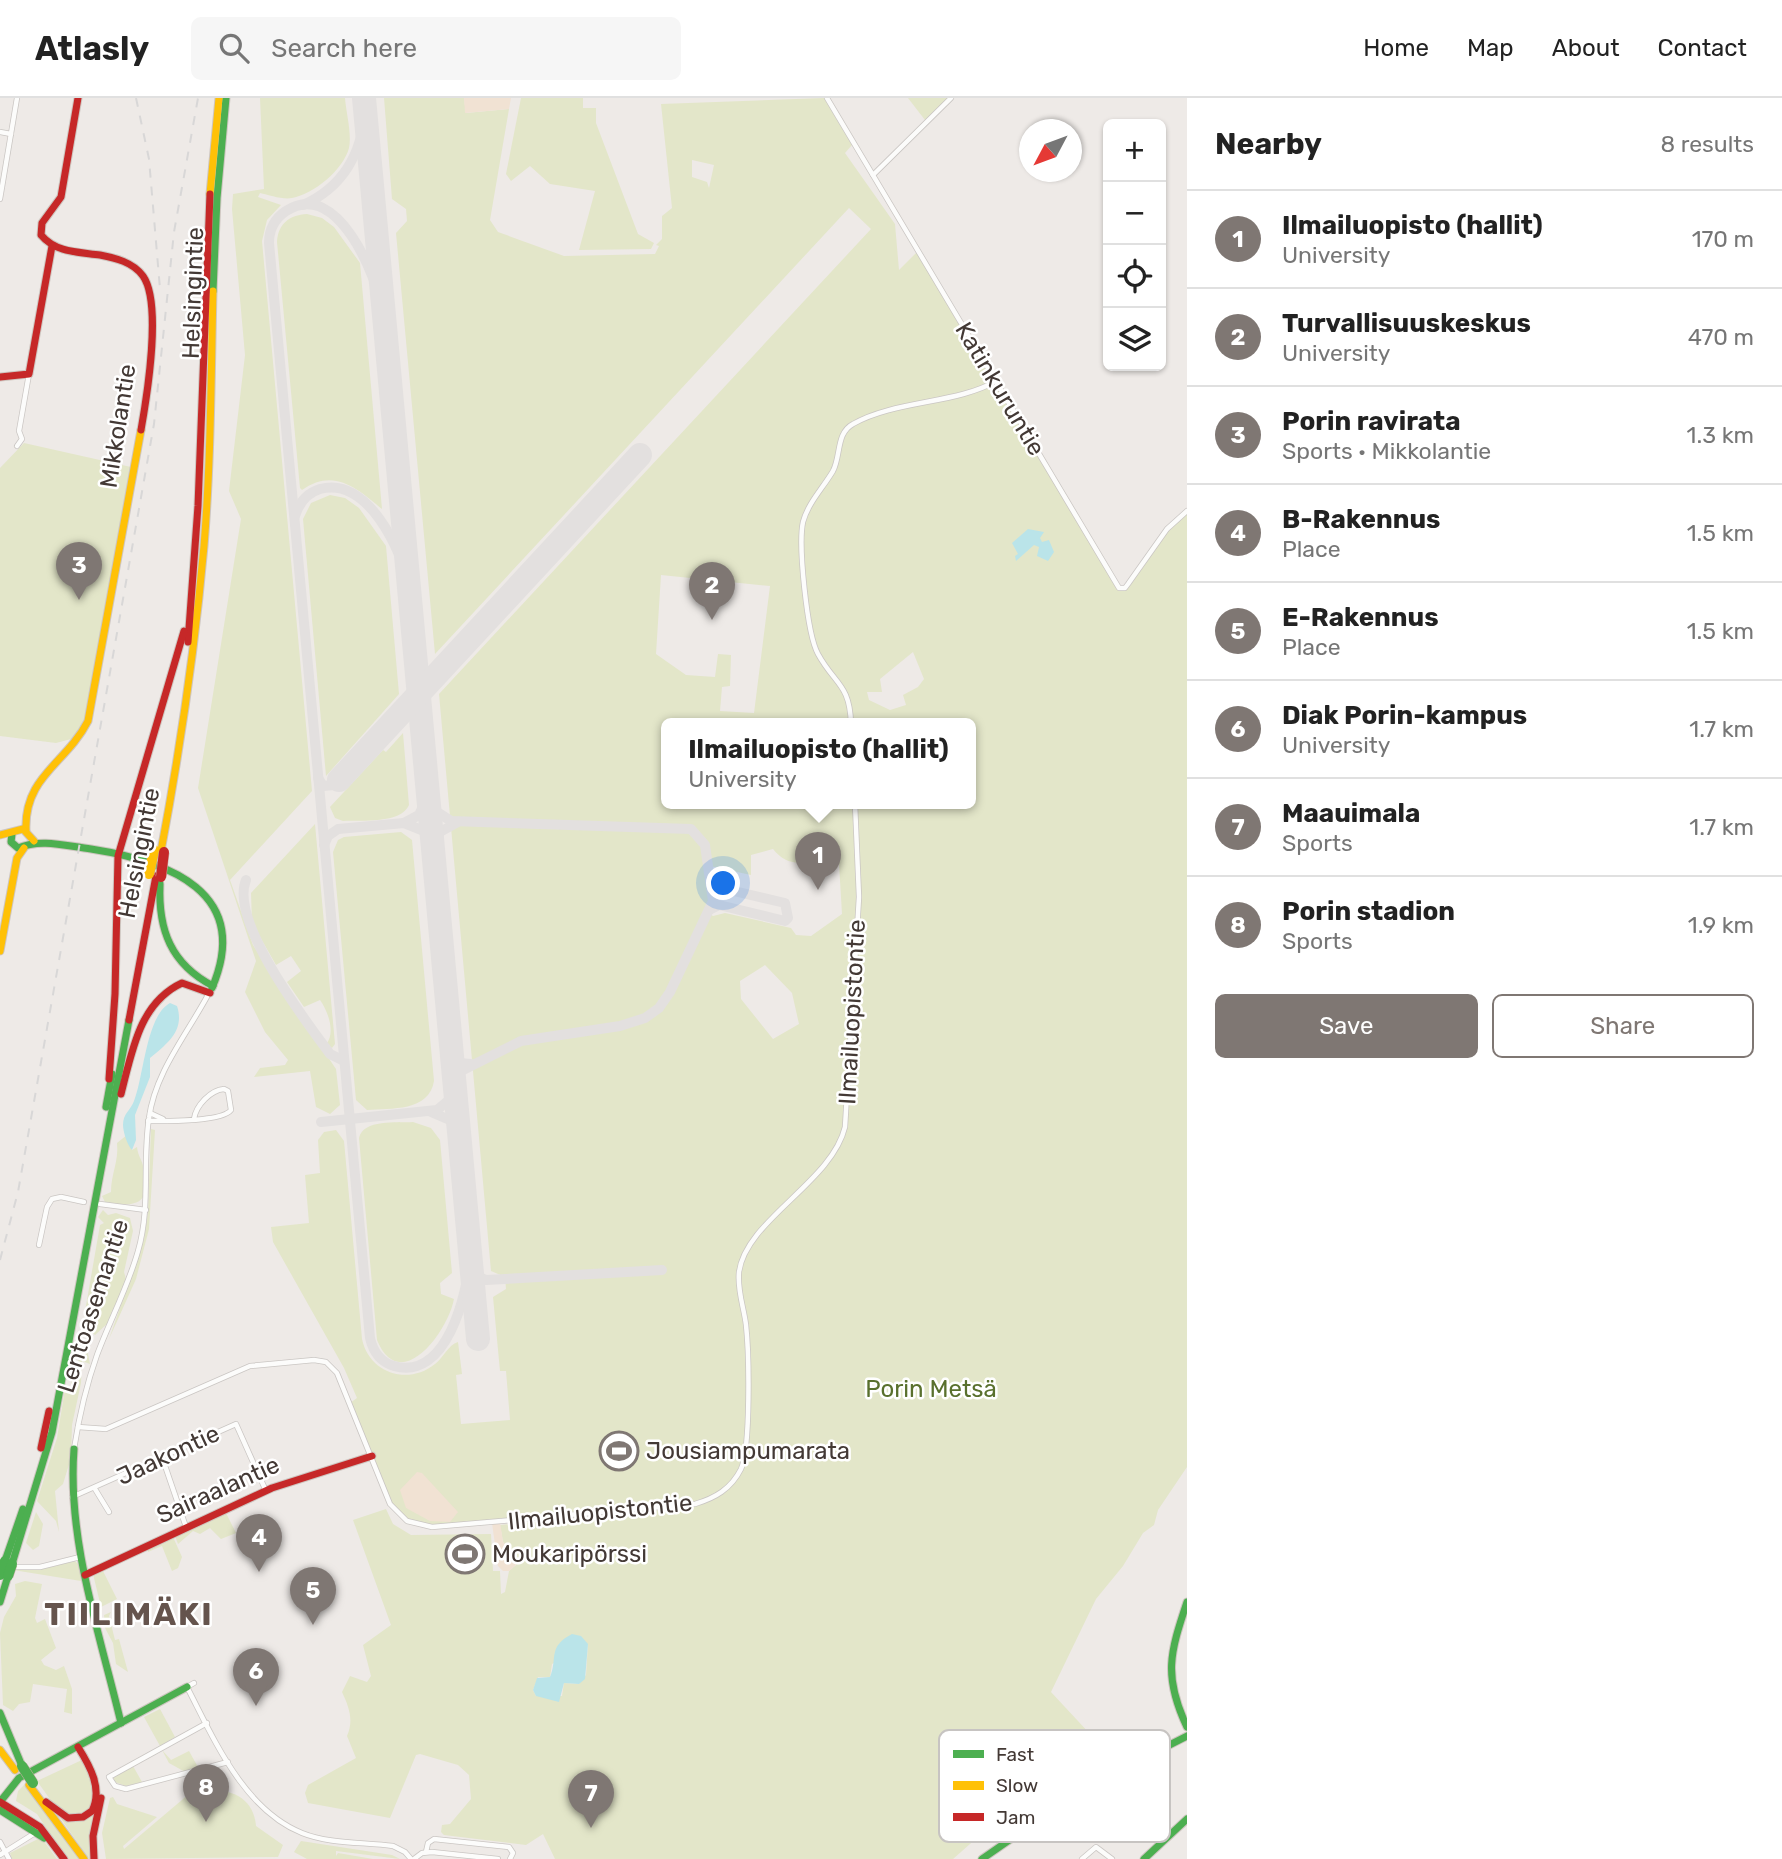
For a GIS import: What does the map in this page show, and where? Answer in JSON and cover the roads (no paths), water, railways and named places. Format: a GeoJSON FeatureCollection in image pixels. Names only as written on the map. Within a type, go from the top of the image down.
{"type":"FeatureCollection","features":[{"type":"Feature","properties":{"kind":"main road"},"geometry":{"type":"LineString","coordinates":[[0,377],[29,374],[52,246],[42,239],[41,226],[61,197],[78,98]]}},
{"type":"Feature","properties":{"kind":"main road","name":"Helsingintie"},"geometry":{"type":"LineString","coordinates":[[160,851],[198,537],[209,207],[219,98]]}},
{"type":"Feature","properties":{"kind":"main road","name":"Helsingintie"},"geometry":{"type":"LineString","coordinates":[[0,1602],[6,1563],[29,1492],[52,1400],[108,1095],[170,804],[186,707],[207,497],[216,208],[226,98]]}},
{"type":"Feature","properties":{"kind":"main road","name":"Mikkolantie"},"geometry":{"type":"LineString","coordinates":[[21,838],[33,787],[78,739],[88,721],[142,421],[150,359],[150,296],[140,272],[124,260],[52,246]]}},
{"type":"Feature","properties":{"kind":"main road"},"geometry":{"type":"LineString","coordinates":[[108,1095],[115,994],[118,856],[181,645],[198,537]]}},
{"type":"Feature","properties":{"kind":"main road","name":"Lentoasemantie"},"geometry":{"type":"LineString","coordinates":[[0,835],[166,866],[185,875],[205,894],[217,913],[223,941],[219,971],[211,989]]}},
{"type":"Feature","properties":{"kind":"main road"},"geometry":{"type":"LineString","coordinates":[[0,951],[21,838]]}},
{"type":"Feature","properties":{"kind":"main road"},"geometry":{"type":"LineString","coordinates":[[155,876],[160,919],[168,946],[189,974],[211,989]]}},
{"type":"Feature","properties":{"kind":"main road","name":"Helsingintie"},"geometry":{"type":"LineString","coordinates":[[6,1563],[52,1432],[155,876]]}},
{"type":"Feature","properties":{"kind":"main road"},"geometry":{"type":"LineString","coordinates":[[101,1172],[128,1069],[152,1009],[166,990],[177,985],[211,989]]}},
{"type":"Feature","properties":{"kind":"main road","name":"Lentoasemantie"},"geometry":{"type":"LineString","coordinates":[[74,1449],[72,1497],[80,1557],[115,1698],[125,1721]]}},
{"type":"Feature","properties":{"kind":"main road","name":"Sairaalantie"},"geometry":{"type":"LineString","coordinates":[[85,1575],[266,1490],[372,1456]]}},
{"type":"Feature","properties":{"kind":"main road"},"geometry":{"type":"LineString","coordinates":[[1187,1602],[1167,1666],[1170,1688],[1187,1727]]}},
{"type":"Feature","properties":{"kind":"main road"},"geometry":{"type":"LineString","coordinates":[[62,1859],[38,1829],[0,1802],[7,1790],[19,1778],[190,1685]]}},
{"type":"Feature","properties":{"kind":"main road"},"geometry":{"type":"LineString","coordinates":[[0,1713],[18,1768]]}},
{"type":"Feature","properties":{"kind":"main road"},"geometry":{"type":"LineString","coordinates":[[0,1730],[18,1768]]}},
{"type":"Feature","properties":{"kind":"main road"},"geometry":{"type":"LineString","coordinates":[[1170,1745],[1187,1736]]}},
{"type":"Feature","properties":{"kind":"main road"},"geometry":{"type":"LineString","coordinates":[[46,1802],[68,1818],[83,1816],[94,1806],[97,1797],[95,1776],[81,1745]]}},
{"type":"Feature","properties":{"kind":"main road"},"geometry":{"type":"LineString","coordinates":[[81,1745],[102,1786],[92,1843],[94,1859]]}},
{"type":"Feature","properties":{"kind":"main road"},"geometry":{"type":"LineString","coordinates":[[0,1750],[46,1802],[84,1859]]}},
{"type":"Feature","properties":{"kind":"main road"},"geometry":{"type":"LineString","coordinates":[[31,1784],[84,1859]]}},
{"type":"Feature","properties":{"kind":"main road"},"geometry":{"type":"LineString","coordinates":[[0,1810],[38,1829]]}},
{"type":"Feature","properties":{"kind":"main road"},"geometry":{"type":"LineString","coordinates":[[1170,1835],[1187,1819]]}},
{"type":"Feature","properties":{"kind":"main road"},"geometry":{"type":"LineString","coordinates":[[982,1859],[1006,1842]]}},
{"type":"Feature","properties":{"kind":"main road"},"geometry":{"type":"LineString","coordinates":[[1144,1859],[1162,1842]]}},
{"type":"Feature","properties":{"kind":"street"},"geometry":{"type":"LineString","coordinates":[[0,199],[17,98]]}},
{"type":"Feature","properties":{"kind":"street","name":"Katinkuruntie"},"geometry":{"type":"LineString","coordinates":[[827,98],[1119,588],[1125,589],[1167,529],[1187,511]]}},
{"type":"Feature","properties":{"kind":"street"},"geometry":{"type":"LineString","coordinates":[[873,175],[951,98]]}},
{"type":"Feature","properties":{"kind":"street"},"geometry":{"type":"LineString","coordinates":[[0,132],[11,134]]}},
{"type":"Feature","properties":{"kind":"street"},"geometry":{"type":"LineString","coordinates":[[17,446],[23,439],[19,431],[29,374]]}},
{"type":"Feature","properties":{"kind":"street"},"geometry":{"type":"LineString","coordinates":[[851,718],[849,696],[820,657],[811,635],[802,533],[807,511],[835,466],[843,434],[850,425],[894,409],[984,387],[996,381]]}},
{"type":"Feature","properties":{"kind":"street","name":"Ilmailuopistontie"},"geometry":{"type":"LineString","coordinates":[[78,1427],[106,1429],[241,1368],[314,1360],[326,1362],[337,1373],[394,1511],[421,1527],[695,1504],[718,1495],[736,1478],[746,1443],[747,1331],[739,1286],[741,1263],[756,1238],[831,1157],[841,1142],[845,1127],[859,897],[855,809]]}},
{"type":"Feature","properties":{"kind":"street","name":"Lentoasemantie"},"geometry":{"type":"LineString","coordinates":[[74,1449],[96,1359],[133,1268],[146,1210],[150,1113],[160,1081],[211,989]]}},
{"type":"Feature","properties":{"kind":"street"},"geometry":{"type":"LineString","coordinates":[[148,1121],[194,1119],[229,1114],[228,1091],[224,1089],[212,1093],[198,1108],[194,1119]]}},
{"type":"Feature","properties":{"kind":"street"},"geometry":{"type":"LineString","coordinates":[[150,1113],[163,1119]]}},
{"type":"Feature","properties":{"kind":"street"},"geometry":{"type":"LineString","coordinates":[[39,1245],[47,1207],[52,1199],[61,1197],[84,1202]]}},
{"type":"Feature","properties":{"kind":"street"},"geometry":{"type":"LineString","coordinates":[[100,1204],[146,1210]]}},
{"type":"Feature","properties":{"kind":"street","name":"Jaakontie"},"geometry":{"type":"LineString","coordinates":[[72,1497],[236,1424],[266,1490]]}},
{"type":"Feature","properties":{"kind":"street"},"geometry":{"type":"LineString","coordinates":[[162,1457],[186,1527]]}},
{"type":"Feature","properties":{"kind":"street"},"geometry":{"type":"LineString","coordinates":[[95,1489],[109,1511]]}},
{"type":"Feature","properties":{"kind":"street"},"geometry":{"type":"LineString","coordinates":[[6,1563],[27,1569],[80,1557]]}},
{"type":"Feature","properties":{"kind":"street"},"geometry":{"type":"LineString","coordinates":[[190,1685],[228,1762],[252,1794],[298,1831],[321,1838],[393,1846],[412,1859],[426,1852],[498,1859]]}},
{"type":"Feature","properties":{"kind":"street"},"geometry":{"type":"LineString","coordinates":[[207,1723],[109,1776],[115,1786],[126,1789],[228,1762]]}},
{"type":"Feature","properties":{"kind":"street"},"geometry":{"type":"LineString","coordinates":[[3,1853],[29,1840],[38,1829]]}},
{"type":"Feature","properties":{"kind":"street"},"geometry":{"type":"LineString","coordinates":[[426,1852],[428,1843],[434,1839],[509,1847],[513,1853],[510,1859]]}},
{"type":"Feature","properties":{"kind":"street"},"geometry":{"type":"LineString","coordinates":[[0,1842],[3,1853],[9,1859]]}},
{"type":"Feature","properties":{"kind":"street"},"geometry":{"type":"LineString","coordinates":[[1082,1859],[1096,1847],[1112,1859]]}},
{"type":"Feature","properties":{"kind":"water"},"geometry":{"type":"Polygon","coordinates":[[[1028,529],[1044,532],[1040,538],[1042,542],[1049,540],[1054,552],[1048,561],[1037,556],[1039,547],[1034,545],[1016,561],[1015,556],[1018,554],[1012,543],[1028,529]]]}},
{"type":"Feature","properties":{"kind":"water"},"geometry":{"type":"Polygon","coordinates":[[[170,1003],[177,1006],[179,1022],[169,1041],[150,1058],[150,1077],[135,1115],[136,1140],[132,1150],[128,1145],[123,1121],[134,1101],[156,1020],[170,1003]]]}},
{"type":"Feature","properties":{"kind":"water"},"geometry":{"type":"Polygon","coordinates":[[[572,1634],[581,1636],[588,1644],[585,1679],[579,1684],[564,1683],[559,1702],[536,1696],[533,1690],[537,1678],[550,1677],[556,1649],[572,1634]]]}},
{"type":"Feature","properties":{"kind":"railway"},"geometry":{"type":"LineString","coordinates":[[136,98],[149,159],[160,289]]}},
{"type":"Feature","properties":{"kind":"railway"},"geometry":{"type":"LineString","coordinates":[[0,1260],[18,1192],[154,424],[174,232],[198,98]]}},
{"type":"Feature","properties":{"kind":"place","name":"Porin ravirata"},"geometry":{"type":"Point","coordinates":[79,600]}},
{"type":"Feature","properties":{"kind":"place","name":"Turvallisuuskeskus"},"geometry":{"type":"Point","coordinates":[712,620]}},
{"type":"Feature","properties":{"kind":"place","name":"Ilmailuopisto (hallit)"},"geometry":{"type":"Point","coordinates":[818,890]}},
{"type":"Feature","properties":{"kind":"place","name":"Jousiampumarata"},"geometry":{"type":"Point","coordinates":[619,1451]}},
{"type":"Feature","properties":{"kind":"place","name":"Moukaripörssi"},"geometry":{"type":"Point","coordinates":[465,1554]}},
{"type":"Feature","properties":{"kind":"place","name":"B-Rakennus"},"geometry":{"type":"Point","coordinates":[259,1572]}},
{"type":"Feature","properties":{"kind":"place","name":"E-Rakennus"},"geometry":{"type":"Point","coordinates":[313,1625]}},
{"type":"Feature","properties":{"kind":"place","name":"Diak Porin-kampus"},"geometry":{"type":"Point","coordinates":[256,1706]}},
{"type":"Feature","properties":{"kind":"place","name":"Porin stadion"},"geometry":{"type":"Point","coordinates":[206,1822]}},
{"type":"Feature","properties":{"kind":"place","name":"Maauimala"},"geometry":{"type":"Point","coordinates":[591,1828]}},
{"type":"Feature","properties":{"kind":"district","name":"TIILIMÄKI"},"geometry":{"type":"Point","coordinates":[129,1614]}},
{"type":"Feature","properties":{"kind":"park label","name":"Porin Metsä"},"geometry":{"type":"Point","coordinates":[931,1389]}}]}
